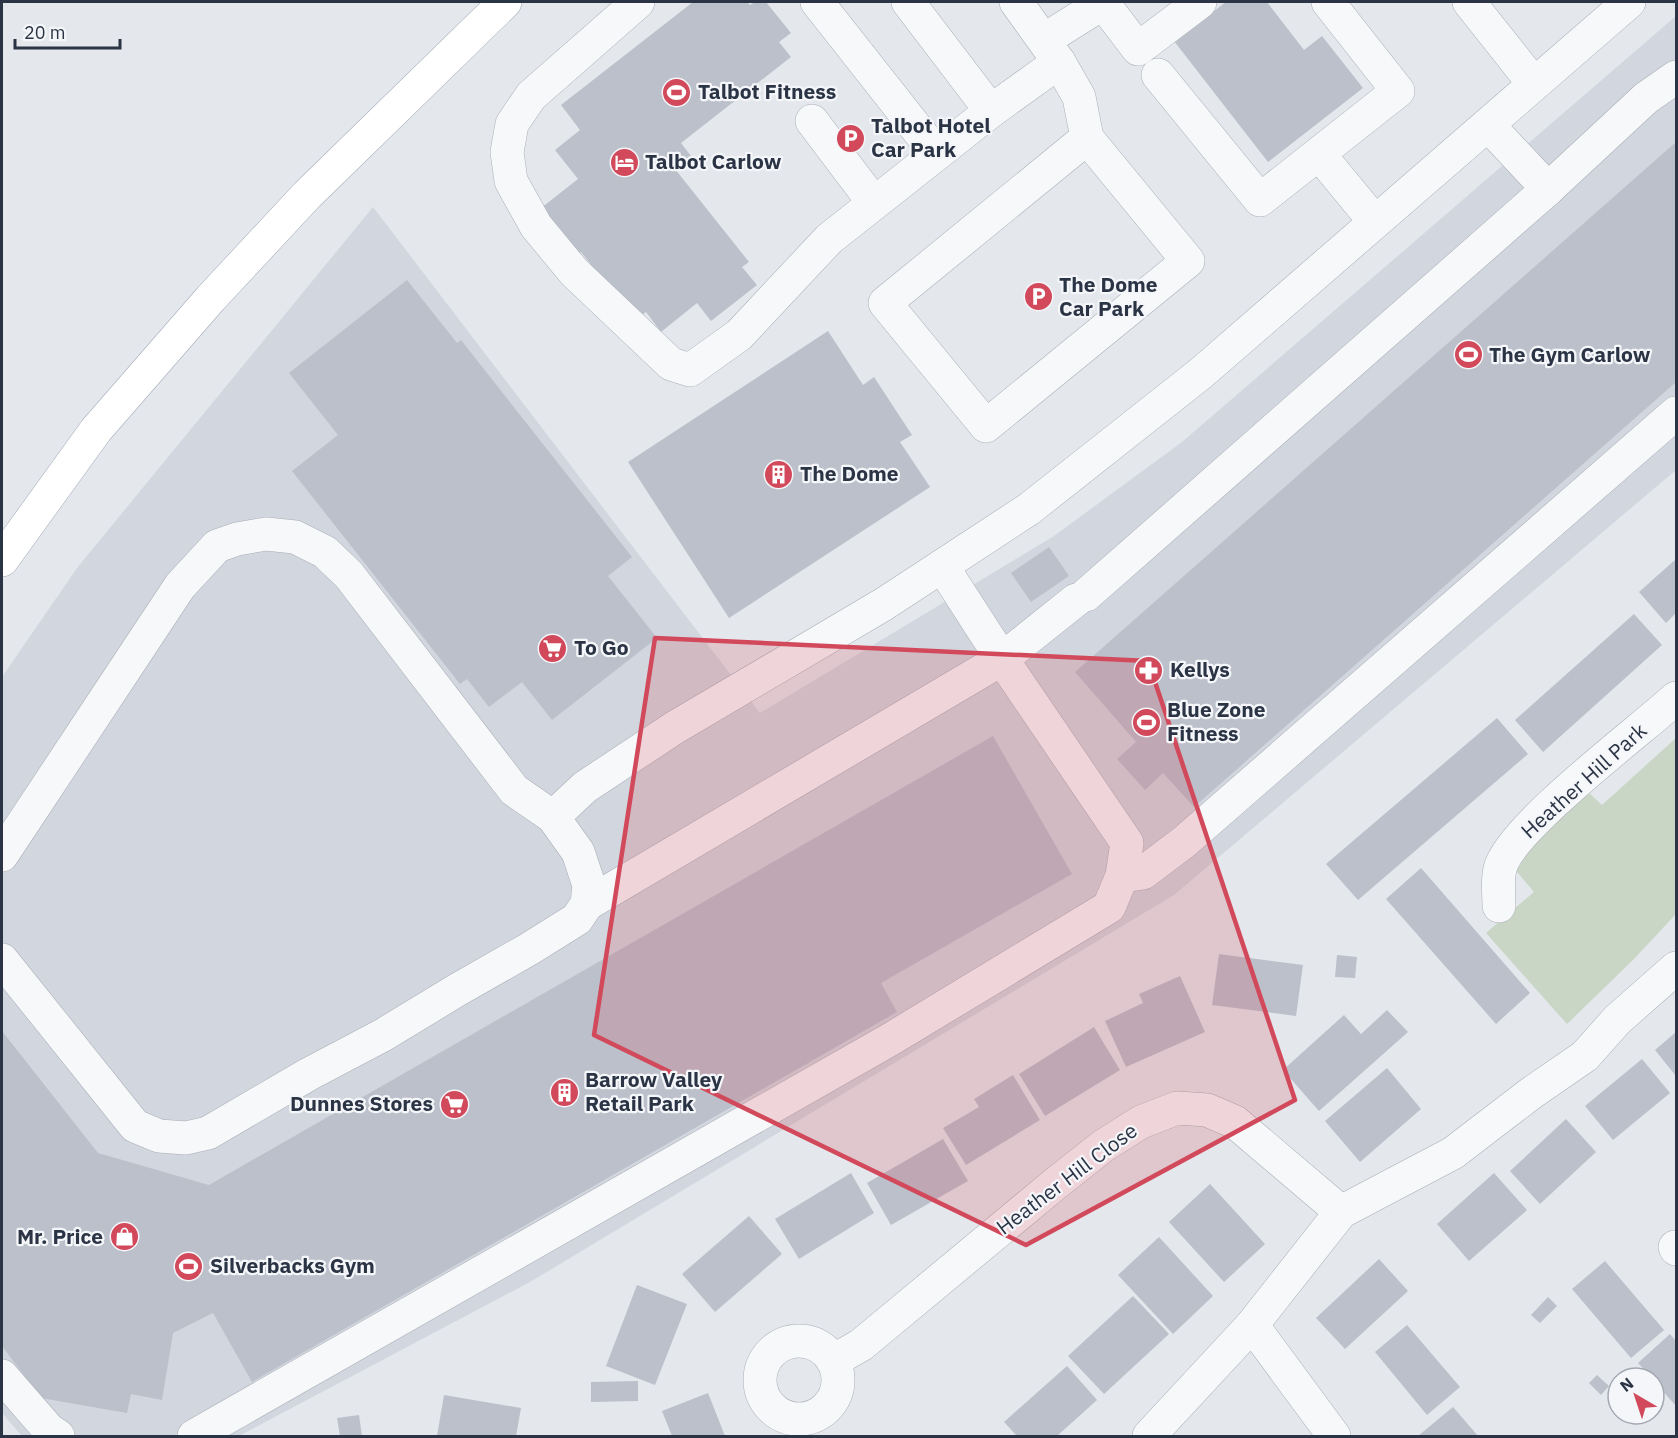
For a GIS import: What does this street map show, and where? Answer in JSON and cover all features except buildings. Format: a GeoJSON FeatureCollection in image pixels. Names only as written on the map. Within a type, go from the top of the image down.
{"type":"FeatureCollection","features":[{"type":"Feature","properties":{"kind":"main road"},"geometry":{"type":"LineString","coordinates":[[2,560],[96,430],[211,298],[308,195],[505,2]]}},
{"type":"Feature","properties":{"kind":"street"},"geometry":{"type":"LineString","coordinates":[[638,2],[531,96],[512,124],[507,152],[511,181],[536,226],[574,272],[671,364],[690,370],[739,335],[829,239],[991,111],[1103,3],[1138,49],[1200,2]]}},
{"type":"Feature","properties":{"kind":"street"},"geometry":{"type":"LineString","coordinates":[[817,2],[936,153]]}},
{"type":"Feature","properties":{"kind":"street"},"geometry":{"type":"LineString","coordinates":[[908,2],[991,111]]}},
{"type":"Feature","properties":{"kind":"street"},"geometry":{"type":"LineString","coordinates":[[1016,2],[1051,51],[1079,97],[1087,138],[1188,261],[986,426],[885,303],[1087,138]]}},
{"type":"Feature","properties":{"kind":"street"},"geometry":{"type":"LineString","coordinates":[[1158,75],[1260,200],[1398,91],[1328,2]]}},
{"type":"Feature","properties":{"kind":"street"},"geometry":{"type":"LineString","coordinates":[[1470,2],[1534,84]]}},
{"type":"Feature","properties":{"kind":"street"},"geometry":{"type":"LineString","coordinates":[[553,817],[585,787],[674,728],[874,610],[1029,508],[1200,374],[1629,2]]}},
{"type":"Feature","properties":{"kind":"street"},"geometry":{"type":"LineString","coordinates":[[2,960],[135,1126],[159,1136],[186,1138],[208,1133],[290,1085],[383,1035],[577,919],[587,904],[1002,659],[1081,598],[1548,189],[1646,98],[1677,76]]}},
{"type":"Feature","properties":{"kind":"street"},"geometry":{"type":"LineString","coordinates":[[812,121],[874,203]]}},
{"type":"Feature","properties":{"kind":"street"},"geometry":{"type":"LineString","coordinates":[[1488,125],[1548,189]]}},
{"type":"Feature","properties":{"kind":"street"},"geometry":{"type":"LineString","coordinates":[[1319,154],[1375,222]]}},
{"type":"Feature","properties":{"kind":"street"},"geometry":{"type":"LineString","coordinates":[[1122,876],[1143,873],[1184,842],[1677,413]]}},
{"type":"Feature","properties":{"kind":"street"},"geometry":{"type":"LineString","coordinates":[[2,855],[180,586],[217,546],[237,539],[266,534],[295,537],[325,552],[349,575],[514,790],[553,817],[578,852],[589,885],[587,904]]}},
{"type":"Feature","properties":{"kind":"street"},"geometry":{"type":"LineString","coordinates":[[194,1437],[891,1039],[1109,907],[1122,876],[1127,843],[942,566]]}},
{"type":"Feature","properties":{"kind":"street","name":"Heather Hill Park"},"geometry":{"type":"LineString","coordinates":[[1499,906],[1500,868],[1507,853],[1535,820],[1677,698]]}},
{"type":"Feature","properties":{"kind":"street"},"geometry":{"type":"LineString","coordinates":[[1149,1437],[1252,1325],[1341,1212],[1453,1153],[1530,1094],[1585,1056],[1617,1020],[1677,968]]}},
{"type":"Feature","properties":{"kind":"street","name":"Heather Hill Close"},"geometry":{"type":"LineString","coordinates":[[833,1360],[861,1345],[1103,1146],[1141,1122],[1177,1108],[1207,1110],[1235,1122],[1341,1212]]}},
{"type":"Feature","properties":{"kind":"street"},"geometry":{"type":"LineString","coordinates":[[1252,1325],[1334,1437]]}},
{"type":"Feature","properties":{"kind":"street"},"geometry":{"type":"LineString","coordinates":[[2,1376],[49,1430],[58,1437]]}},
{"type":"Feature","properties":{"kind":"highlighted area"},"geometry":{"type":"Polygon","coordinates":[[[655,638],[1148,661],[1295,1100],[1026,1245],[594,1035],[655,638]]]}},
{"type":"Feature","properties":{"kind":"shaded area"},"geometry":{"type":"Polygon","coordinates":[[[1676,16],[1676,470],[1174,895],[530,1282],[239,1436],[22,1436],[2,1413],[2,677],[77,568],[373,207],[760,713],[1054,536],[1182,442],[1676,16]]]}},
{"type":"Feature","properties":{"kind":"green space"},"geometry":{"type":"Polygon","coordinates":[[[1676,738],[1676,914],[1634,959],[1567,1024],[1486,933],[1534,892],[1512,866],[1586,790],[1602,805],[1676,738]]]}},
{"type":"Feature","properties":{"kind":"place","name":"Talbot Fitness"},"geometry":{"type":"Point","coordinates":[677,92]}},
{"type":"Feature","properties":{"kind":"place","name":"Talbot Hotel Car Park"},"geometry":{"type":"Point","coordinates":[850,138]}},
{"type":"Feature","properties":{"kind":"place","name":"Talbot Carlow"},"geometry":{"type":"Point","coordinates":[624,162]}},
{"type":"Feature","properties":{"kind":"place","name":"The Dome Car Park"},"geometry":{"type":"Point","coordinates":[1038,297]}},
{"type":"Feature","properties":{"kind":"place","name":"The Gym Carlow"},"geometry":{"type":"Point","coordinates":[1468,355]}},
{"type":"Feature","properties":{"kind":"place","name":"The Dome"},"geometry":{"type":"Point","coordinates":[779,474]}},
{"type":"Feature","properties":{"kind":"place","name":"To Go"},"geometry":{"type":"Point","coordinates":[553,648]}},
{"type":"Feature","properties":{"kind":"place","name":"Kellys"},"geometry":{"type":"Point","coordinates":[1149,670]}},
{"type":"Feature","properties":{"kind":"place","name":"Blue Zone Fitness"},"geometry":{"type":"Point","coordinates":[1146,722]}},
{"type":"Feature","properties":{"kind":"place","name":"Barrow Valley Retail Park"},"geometry":{"type":"Point","coordinates":[564,1092]}},
{"type":"Feature","properties":{"kind":"place","name":"Dunnes Stores"},"geometry":{"type":"Point","coordinates":[454,1104]}},
{"type":"Feature","properties":{"kind":"place","name":"Mr. Price"},"geometry":{"type":"Point","coordinates":[124,1237]}},
{"type":"Feature","properties":{"kind":"place","name":"Silverbacks Gym"},"geometry":{"type":"Point","coordinates":[189,1266]}}]}
